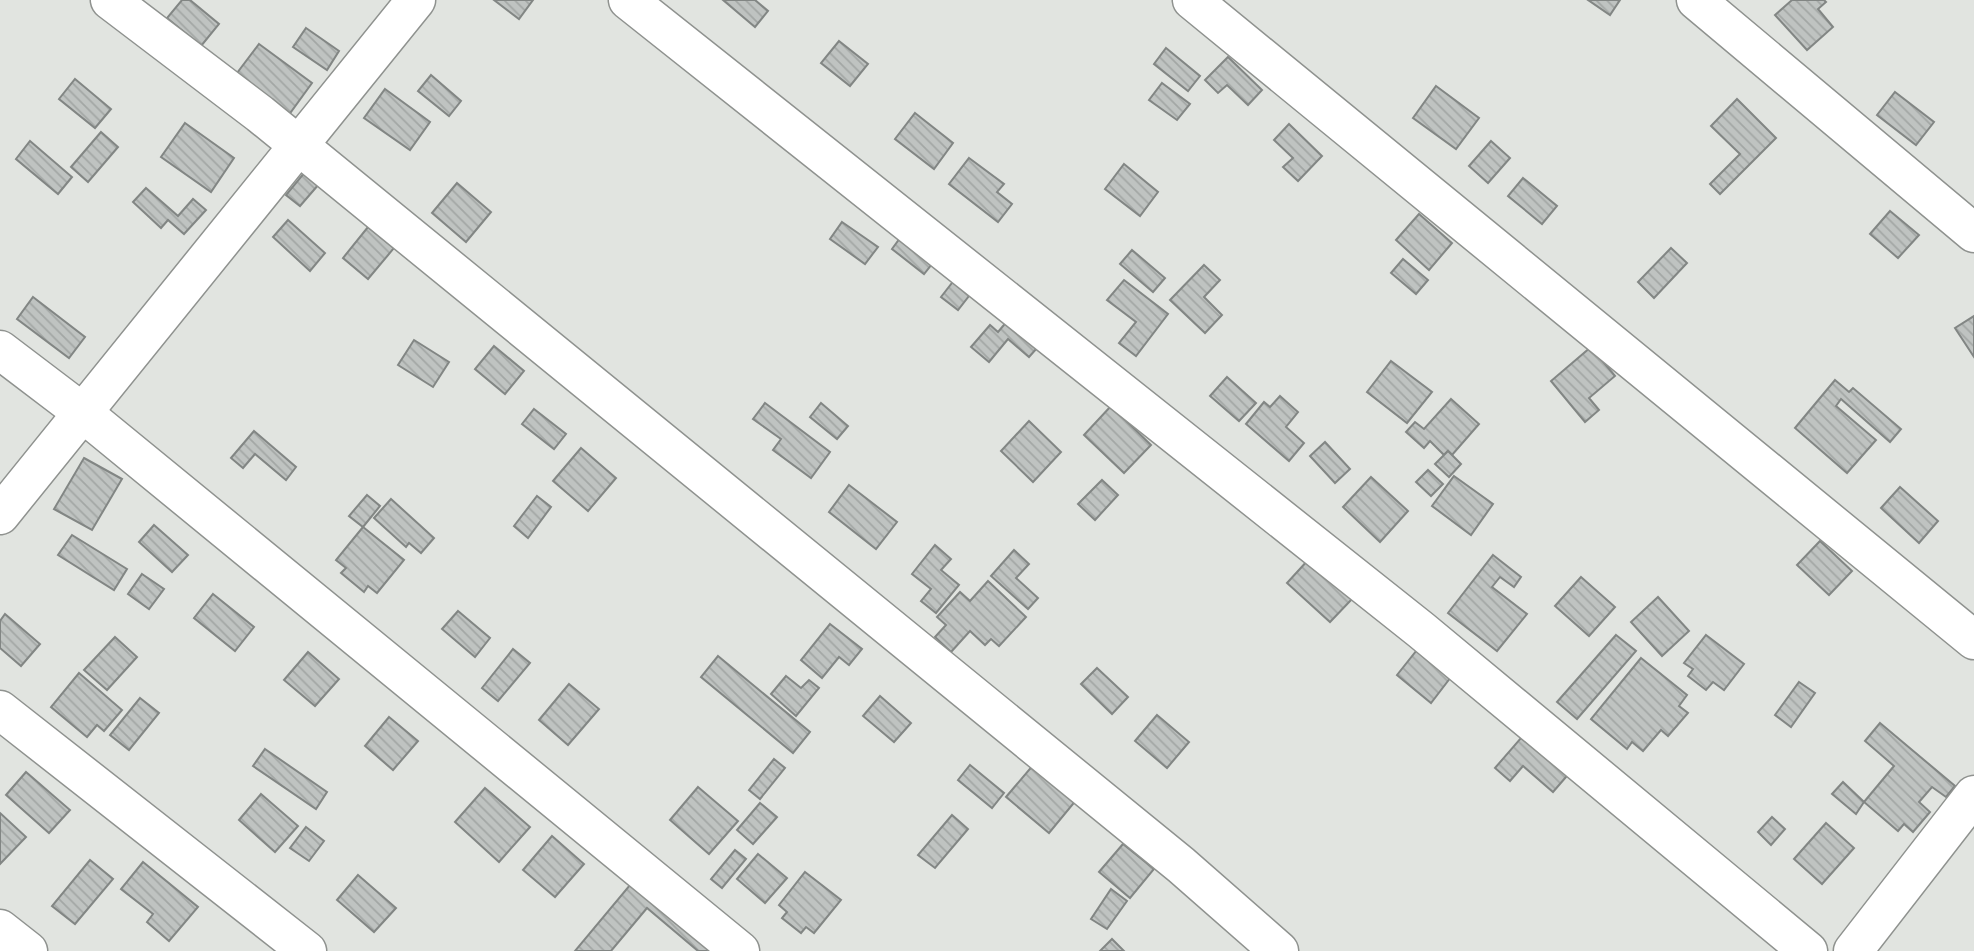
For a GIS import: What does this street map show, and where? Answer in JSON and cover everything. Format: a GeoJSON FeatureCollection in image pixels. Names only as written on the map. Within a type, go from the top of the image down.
{"type":"FeatureCollection","features":[{"type":"Feature","properties":{"kind":"street"},"geometry":{"type":"LineString","coordinates":[[110,0],[260,114],[1181,865],[1279,951]]}},
{"type":"Feature","properties":{"kind":"street"},"geometry":{"type":"LineString","coordinates":[[0,515],[415,0]]}},
{"type":"Feature","properties":{"kind":"street"},"geometry":{"type":"LineString","coordinates":[[628,0],[1422,630],[1808,951]]}},
{"type":"Feature","properties":{"kind":"street"},"geometry":{"type":"LineString","coordinates":[[1192,0],[1974,639]]}},
{"type":"Feature","properties":{"kind":"street"},"geometry":{"type":"LineString","coordinates":[[1696,0],[1974,233]]}},
{"type":"Feature","properties":{"kind":"street"},"geometry":{"type":"LineString","coordinates":[[0,350],[83,413],[740,951]]}},
{"type":"Feature","properties":{"kind":"street"},"geometry":{"type":"LineString","coordinates":[[0,710],[307,951]]}},
{"type":"Feature","properties":{"kind":"street"},"geometry":{"type":"LineString","coordinates":[[1853,951],[1974,795]]}},
{"type":"Feature","properties":{"kind":"street"},"geometry":{"type":"LineString","coordinates":[[0,929],[28,951]]}},
{"type":"Feature","properties":{"kind":"building"},"geometry":{"type":"Polygon","coordinates":[[[182,0],[190,0],[219,24],[201,46],[167,18],[182,0]]]}},
{"type":"Feature","properties":{"kind":"building"},"geometry":{"type":"Polygon","coordinates":[[[494,0],[533,0],[519,19],[494,0]]]}},
{"type":"Feature","properties":{"kind":"building"},"geometry":{"type":"Polygon","coordinates":[[[723,0],[755,0],[768,11],[755,27],[723,0]]]}},
{"type":"Feature","properties":{"kind":"building"},"geometry":{"type":"Polygon","coordinates":[[[1588,0],[1620,0],[1610,15],[1588,0]]]}},
{"type":"Feature","properties":{"kind":"building"},"geometry":{"type":"Polygon","coordinates":[[[1792,0],[1826,2],[1818,9],[1833,27],[1807,50],[1775,15],[1792,0]]]}},
{"type":"Feature","properties":{"kind":"building"},"geometry":{"type":"Polygon","coordinates":[[[306,28],[339,51],[327,70],[293,47],[306,28]]]}},
{"type":"Feature","properties":{"kind":"building"},"geometry":{"type":"Polygon","coordinates":[[[839,41],[868,64],[850,86],[821,63],[839,41]]]}},
{"type":"Feature","properties":{"kind":"building"},"geometry":{"type":"Polygon","coordinates":[[[259,44],[312,83],[288,116],[234,77],[259,44]]]}},
{"type":"Feature","properties":{"kind":"building"},"geometry":{"type":"Polygon","coordinates":[[[1166,48],[1200,76],[1188,91],[1154,64],[1166,48]]]}},
{"type":"Feature","properties":{"kind":"building"},"geometry":{"type":"Polygon","coordinates":[[[1228,57],[1262,90],[1248,105],[1227,85],[1218,93],[1205,80],[1228,57]]]}},
{"type":"Feature","properties":{"kind":"building"},"geometry":{"type":"Polygon","coordinates":[[[431,75],[461,101],[449,116],[418,91],[431,75]]]}},
{"type":"Feature","properties":{"kind":"building"},"geometry":{"type":"Polygon","coordinates":[[[75,79],[111,109],[95,128],[59,99],[75,79]]]}},
{"type":"Feature","properties":{"kind":"building"},"geometry":{"type":"Polygon","coordinates":[[[1162,83],[1190,104],[1177,120],[1149,100],[1162,83]]]}},
{"type":"Feature","properties":{"kind":"building"},"geometry":{"type":"Polygon","coordinates":[[[1436,86],[1479,118],[1456,149],[1413,118],[1436,86]]]}},
{"type":"Feature","properties":{"kind":"building"},"geometry":{"type":"Polygon","coordinates":[[[385,89],[430,122],[410,150],[364,118],[385,89]]]}},
{"type":"Feature","properties":{"kind":"building"},"geometry":{"type":"Polygon","coordinates":[[[1895,92],[1934,122],[1916,145],[1877,115],[1895,92]]]}},
{"type":"Feature","properties":{"kind":"building"},"geometry":{"type":"Polygon","coordinates":[[[1737,99],[1776,138],[1720,194],[1710,184],[1740,154],[1711,126],[1737,99]]]}},
{"type":"Feature","properties":{"kind":"building"},"geometry":{"type":"Polygon","coordinates":[[[915,113],[953,143],[934,169],[895,139],[915,113]]]}},
{"type":"Feature","properties":{"kind":"building"},"geometry":{"type":"Polygon","coordinates":[[[185,123],[234,158],[211,192],[161,157],[185,123]]]}},
{"type":"Feature","properties":{"kind":"building"},"geometry":{"type":"Polygon","coordinates":[[[1289,124],[1322,156],[1298,181],[1283,167],[1293,158],[1274,140],[1289,124]]]}},
{"type":"Feature","properties":{"kind":"building"},"geometry":{"type":"Polygon","coordinates":[[[101,132],[118,147],[88,182],[71,167],[101,132]]]}},
{"type":"Feature","properties":{"kind":"building"},"geometry":{"type":"Polygon","coordinates":[[[30,141],[72,177],[58,194],[16,159],[30,141]]]}},
{"type":"Feature","properties":{"kind":"building"},"geometry":{"type":"Polygon","coordinates":[[[1491,141],[1510,158],[1488,183],[1469,166],[1491,141]]]}},
{"type":"Feature","properties":{"kind":"building"},"geometry":{"type":"Polygon","coordinates":[[[969,158],[1004,184],[997,192],[1012,204],[998,222],[949,184],[969,158]]]}},
{"type":"Feature","properties":{"kind":"building"},"geometry":{"type":"Polygon","coordinates":[[[1124,164],[1158,192],[1140,216],[1105,189],[1124,164]]]}},
{"type":"Feature","properties":{"kind":"building"},"geometry":{"type":"Polygon","coordinates":[[[305,172],[319,184],[300,206],[286,195],[305,172]]]}},
{"type":"Feature","properties":{"kind":"building"},"geometry":{"type":"Polygon","coordinates":[[[1523,178],[1557,206],[1542,224],[1508,196],[1523,178]]]}},
{"type":"Feature","properties":{"kind":"building"},"geometry":{"type":"Polygon","coordinates":[[[457,183],[491,212],[466,242],[432,213],[457,183]]]}},
{"type":"Feature","properties":{"kind":"building"},"geometry":{"type":"Polygon","coordinates":[[[146,188],[178,216],[193,199],[206,210],[184,234],[168,220],[161,228],[133,202],[146,188]]]}},
{"type":"Feature","properties":{"kind":"building"},"geometry":{"type":"Polygon","coordinates":[[[1890,211],[1919,235],[1898,258],[1870,234],[1890,211]]]}},
{"type":"Feature","properties":{"kind":"building"},"geometry":{"type":"Polygon","coordinates":[[[1419,214],[1452,243],[1429,270],[1396,240],[1419,214]]]}},
{"type":"Feature","properties":{"kind":"building"},"geometry":{"type":"Polygon","coordinates":[[[288,220],[325,253],[310,271],[273,237],[288,220]]]}},
{"type":"Feature","properties":{"kind":"building"},"geometry":{"type":"Polygon","coordinates":[[[842,222],[878,247],[865,264],[830,239],[842,222]]]}},
{"type":"Feature","properties":{"kind":"building"},"geometry":{"type":"Polygon","coordinates":[[[368,227],[394,248],[368,279],[343,258],[368,227]]]}},
{"type":"Feature","properties":{"kind":"building"},"geometry":{"type":"Polygon","coordinates":[[[903,234],[936,259],[924,274],[892,249],[903,234]]]}},
{"type":"Feature","properties":{"kind":"building"},"geometry":{"type":"Polygon","coordinates":[[[1671,248],[1687,263],[1654,298],[1638,282],[1671,248]]]}},
{"type":"Feature","properties":{"kind":"building"},"geometry":{"type":"Polygon","coordinates":[[[1132,250],[1165,278],[1153,292],[1120,264],[1132,250]]]}},
{"type":"Feature","properties":{"kind":"building"},"geometry":{"type":"Polygon","coordinates":[[[1403,259],[1428,280],[1416,294],[1391,273],[1403,259]]]}},
{"type":"Feature","properties":{"kind":"building"},"geometry":{"type":"Polygon","coordinates":[[[1204,265],[1220,280],[1204,297],[1222,315],[1205,333],[1170,300],[1204,265]]]}},
{"type":"Feature","properties":{"kind":"building"},"geometry":{"type":"Polygon","coordinates":[[[959,274],[976,287],[958,310],[941,297],[959,274]]]}},
{"type":"Feature","properties":{"kind":"building"},"geometry":{"type":"Polygon","coordinates":[[[1124,280],[1168,314],[1136,356],[1119,343],[1136,322],[1107,300],[1124,280]]]}},
{"type":"Feature","properties":{"kind":"building"},"geometry":{"type":"Polygon","coordinates":[[[33,297],[85,337],[69,358],[17,319],[33,297]]]}},
{"type":"Feature","properties":{"kind":"building"},"geometry":{"type":"Polygon","coordinates":[[[1014,313],[1045,339],[1029,357],[1008,339],[989,362],[971,347],[990,325],[998,332],[1014,313]]]}},
{"type":"Feature","properties":{"kind":"building"},"geometry":{"type":"Polygon","coordinates":[[[1974,316],[1974,357],[1955,328],[1974,316]]]}},
{"type":"Feature","properties":{"kind":"building"},"geometry":{"type":"Polygon","coordinates":[[[414,340],[449,362],[433,387],[398,365],[414,340]]]}},
{"type":"Feature","properties":{"kind":"building"},"geometry":{"type":"Polygon","coordinates":[[[494,346],[524,371],[505,394],[475,369],[494,346]]]}},
{"type":"Feature","properties":{"kind":"building"},"geometry":{"type":"Polygon","coordinates":[[[1591,347],[1615,376],[1589,398],[1599,410],[1585,422],[1551,381],[1591,347]]]}},
{"type":"Feature","properties":{"kind":"building"},"geometry":{"type":"Polygon","coordinates":[[[1391,361],[1432,392],[1407,423],[1367,392],[1391,361]]]}},
{"type":"Feature","properties":{"kind":"building"},"geometry":{"type":"Polygon","coordinates":[[[1227,377],[1256,403],[1239,421],[1210,396],[1227,377]]]}},
{"type":"Feature","properties":{"kind":"building"},"geometry":{"type":"Polygon","coordinates":[[[1835,380],[1849,392],[1853,388],[1901,429],[1890,442],[1841,399],[1836,406],[1876,440],[1847,473],[1795,428],[1835,380]]]}},
{"type":"Feature","properties":{"kind":"building"},"geometry":{"type":"Polygon","coordinates":[[[1280,396],[1298,412],[1286,427],[1304,443],[1289,461],[1246,424],[1264,402],[1270,407],[1280,396]]]}},
{"type":"Feature","properties":{"kind":"building"},"geometry":{"type":"Polygon","coordinates":[[[1451,399],[1479,424],[1452,455],[1448,451],[1444,455],[1430,441],[1424,448],[1406,432],[1415,422],[1424,429],[1451,399]]]}},
{"type":"Feature","properties":{"kind":"building"},"geometry":{"type":"Polygon","coordinates":[[[765,403],[830,452],[811,478],[773,450],[781,439],[753,419],[765,403]]]}},
{"type":"Feature","properties":{"kind":"building"},"geometry":{"type":"Polygon","coordinates":[[[821,403],[848,426],[837,439],[810,417],[821,403]]]}},
{"type":"Feature","properties":{"kind":"building"},"geometry":{"type":"Polygon","coordinates":[[[1111,406],[1151,445],[1124,473],[1084,435],[1111,406]]]}},
{"type":"Feature","properties":{"kind":"building"},"geometry":{"type":"Polygon","coordinates":[[[534,409],[566,434],[554,449],[522,424],[534,409]]]}},
{"type":"Feature","properties":{"kind":"building"},"geometry":{"type":"Polygon","coordinates":[[[1029,421],[1061,452],[1033,482],[1001,451],[1029,421]]]}},
{"type":"Feature","properties":{"kind":"building"},"geometry":{"type":"Polygon","coordinates":[[[254,431],[296,467],[286,480],[255,454],[243,468],[231,458],[254,431]]]}},
{"type":"Feature","properties":{"kind":"building"},"geometry":{"type":"Polygon","coordinates":[[[1325,442],[1350,469],[1335,483],[1310,456],[1325,442]]]}},
{"type":"Feature","properties":{"kind":"building"},"geometry":{"type":"Polygon","coordinates":[[[581,448],[616,478],[588,511],[553,481],[581,448]]]}},
{"type":"Feature","properties":{"kind":"building"},"geometry":{"type":"Polygon","coordinates":[[[1448,451],[1461,464],[1449,477],[1435,464],[1448,451]]]}},
{"type":"Feature","properties":{"kind":"building"},"geometry":{"type":"Polygon","coordinates":[[[84,458],[122,479],[92,530],[54,509],[84,458]]]}},
{"type":"Feature","properties":{"kind":"building"},"geometry":{"type":"Polygon","coordinates":[[[1428,470],[1443,484],[1431,496],[1416,482],[1428,470]]]}},
{"type":"Feature","properties":{"kind":"building"},"geometry":{"type":"Polygon","coordinates":[[[1454,476],[1493,504],[1471,535],[1432,506],[1454,476]]]}},
{"type":"Feature","properties":{"kind":"building"},"geometry":{"type":"Polygon","coordinates":[[[1371,477],[1408,511],[1380,542],[1343,507],[1371,477]]]}},
{"type":"Feature","properties":{"kind":"building"},"geometry":{"type":"Polygon","coordinates":[[[1102,480],[1118,495],[1095,520],[1078,504],[1102,480]]]}},
{"type":"Feature","properties":{"kind":"building"},"geometry":{"type":"Polygon","coordinates":[[[849,485],[897,522],[876,549],[829,512],[849,485]]]}},
{"type":"Feature","properties":{"kind":"building"},"geometry":{"type":"Polygon","coordinates":[[[1900,487],[1938,521],[1919,543],[1881,508],[1900,487]]]}},
{"type":"Feature","properties":{"kind":"building"},"geometry":{"type":"Polygon","coordinates":[[[367,495],[380,506],[363,527],[349,516],[367,495]]]}},
{"type":"Feature","properties":{"kind":"building"},"geometry":{"type":"Polygon","coordinates":[[[537,496],[551,507],[528,538],[514,526],[537,496]]]}},
{"type":"Feature","properties":{"kind":"building"},"geometry":{"type":"Polygon","coordinates":[[[391,499],[434,538],[421,553],[409,543],[406,547],[374,518],[391,499]]]}},
{"type":"Feature","properties":{"kind":"building"},"geometry":{"type":"Polygon","coordinates":[[[154,525],[188,555],[172,572],[139,542],[154,525]]]}},
{"type":"Feature","properties":{"kind":"building"},"geometry":{"type":"Polygon","coordinates":[[[363,527],[404,560],[377,593],[368,586],[364,592],[341,573],[346,568],[336,560],[363,527]]]}},
{"type":"Feature","properties":{"kind":"building"},"geometry":{"type":"Polygon","coordinates":[[[72,535],[127,569],[114,590],[58,555],[72,535]]]}},
{"type":"Feature","properties":{"kind":"building"},"geometry":{"type":"Polygon","coordinates":[[[1820,541],[1852,571],[1829,595],[1797,565],[1820,541]]]}},
{"type":"Feature","properties":{"kind":"building"},"geometry":{"type":"Polygon","coordinates":[[[935,545],[951,559],[941,570],[959,585],[936,613],[921,601],[931,589],[912,574],[935,545]]]}},
{"type":"Feature","properties":{"kind":"building"},"geometry":{"type":"Polygon","coordinates":[[[1014,550],[1029,564],[1016,578],[1038,598],[1028,609],[991,576],[1014,550]]]}},
{"type":"Feature","properties":{"kind":"building"},"geometry":{"type":"Polygon","coordinates":[[[1493,555],[1521,577],[1514,587],[1500,577],[1492,587],[1527,614],[1497,651],[1448,613],[1493,555]]]}},
{"type":"Feature","properties":{"kind":"building"},"geometry":{"type":"Polygon","coordinates":[[[1309,559],[1352,599],[1330,622],[1287,583],[1309,559]]]}},
{"type":"Feature","properties":{"kind":"building"},"geometry":{"type":"Polygon","coordinates":[[[142,574],[164,589],[149,609],[128,594],[142,574]]]}},
{"type":"Feature","properties":{"kind":"building"},"geometry":{"type":"Polygon","coordinates":[[[1581,577],[1615,607],[1589,636],[1555,606],[1581,577]]]}},
{"type":"Feature","properties":{"kind":"building"},"geometry":{"type":"Polygon","coordinates":[[[988,581],[1026,617],[999,646],[991,639],[985,645],[970,631],[951,652],[935,637],[946,625],[937,617],[960,592],[970,601],[988,581]]]}},
{"type":"Feature","properties":{"kind":"building"},"geometry":{"type":"Polygon","coordinates":[[[213,594],[254,627],[235,651],[194,618],[213,594]]]}},
{"type":"Feature","properties":{"kind":"building"},"geometry":{"type":"Polygon","coordinates":[[[1658,597],[1689,631],[1662,656],[1631,622],[1658,597]]]}},
{"type":"Feature","properties":{"kind":"building"},"geometry":{"type":"Polygon","coordinates":[[[458,611],[490,638],[475,657],[442,629],[458,611]]]}},
{"type":"Feature","properties":{"kind":"building"},"geometry":{"type":"Polygon","coordinates":[[[5,614],[40,644],[21,666],[0,648],[0,621],[5,614]]]}},
{"type":"Feature","properties":{"kind":"building"},"geometry":{"type":"Polygon","coordinates":[[[830,624],[862,649],[849,665],[839,657],[822,678],[801,660],[830,624]]]}},
{"type":"Feature","properties":{"kind":"building"},"geometry":{"type":"Polygon","coordinates":[[[1616,635],[1636,651],[1577,719],[1557,702],[1616,635]]]}},
{"type":"Feature","properties":{"kind":"building"},"geometry":{"type":"Polygon","coordinates":[[[1706,635],[1744,664],[1724,690],[1713,682],[1706,690],[1688,676],[1693,669],[1684,663],[1706,635]]]}},
{"type":"Feature","properties":{"kind":"building"},"geometry":{"type":"Polygon","coordinates":[[[115,637],[137,657],[107,690],[84,670],[115,637]]]}},
{"type":"Feature","properties":{"kind":"building"},"geometry":{"type":"Polygon","coordinates":[[[513,649],[530,663],[498,701],[482,688],[513,649]]]}},
{"type":"Feature","properties":{"kind":"building"},"geometry":{"type":"Polygon","coordinates":[[[1417,650],[1451,677],[1431,703],[1397,675],[1417,650]]]}},
{"type":"Feature","properties":{"kind":"building"},"geometry":{"type":"Polygon","coordinates":[[[308,652],[339,679],[315,706],[284,680],[308,652]]]}},
{"type":"Feature","properties":{"kind":"building"},"geometry":{"type":"Polygon","coordinates":[[[718,656],[810,732],[793,753],[701,677],[718,656]]]}},
{"type":"Feature","properties":{"kind":"building"},"geometry":{"type":"Polygon","coordinates":[[[1641,658],[1687,695],[1679,706],[1688,713],[1668,736],[1661,730],[1643,751],[1632,742],[1627,749],[1591,719],[1641,658]]]}},
{"type":"Feature","properties":{"kind":"building"},"geometry":{"type":"Polygon","coordinates":[[[1097,668],[1128,697],[1112,714],[1081,684],[1097,668]]]}},
{"type":"Feature","properties":{"kind":"building"},"geometry":{"type":"Polygon","coordinates":[[[79,673],[122,710],[104,731],[97,725],[87,737],[51,707],[79,673]]]}},
{"type":"Feature","properties":{"kind":"building"},"geometry":{"type":"Polygon","coordinates":[[[786,676],[801,688],[809,680],[819,688],[796,716],[771,694],[786,676]]]}},
{"type":"Feature","properties":{"kind":"building"},"geometry":{"type":"Polygon","coordinates":[[[1799,682],[1815,693],[1791,727],[1775,715],[1799,682]]]}},
{"type":"Feature","properties":{"kind":"building"},"geometry":{"type":"Polygon","coordinates":[[[569,684],[599,709],[568,745],[539,720],[569,684]]]}},
{"type":"Feature","properties":{"kind":"building"},"geometry":{"type":"Polygon","coordinates":[[[880,696],[911,723],[894,742],[863,716],[880,696]]]}},
{"type":"Feature","properties":{"kind":"building"},"geometry":{"type":"Polygon","coordinates":[[[140,698],[159,713],[129,750],[110,735],[140,698]]]}},
{"type":"Feature","properties":{"kind":"building"},"geometry":{"type":"Polygon","coordinates":[[[1157,715],[1189,742],[1167,768],[1135,741],[1157,715]]]}},
{"type":"Feature","properties":{"kind":"building"},"geometry":{"type":"Polygon","coordinates":[[[389,717],[418,741],[393,770],[365,746],[389,717]]]}},
{"type":"Feature","properties":{"kind":"building"},"geometry":{"type":"Polygon","coordinates":[[[1880,723],[1955,786],[1946,797],[1932,787],[1919,802],[1930,812],[1913,832],[1904,824],[1898,831],[1864,802],[1894,766],[1865,741],[1880,723]]]}},
{"type":"Feature","properties":{"kind":"building"},"geometry":{"type":"Polygon","coordinates":[[[1527,731],[1572,770],[1553,792],[1523,766],[1510,781],[1495,768],[1527,731]]]}},
{"type":"Feature","properties":{"kind":"building"},"geometry":{"type":"Polygon","coordinates":[[[265,749],[327,792],[316,809],[253,766],[265,749]]]}},
{"type":"Feature","properties":{"kind":"building"},"geometry":{"type":"Polygon","coordinates":[[[774,759],[785,768],[760,799],[749,790],[774,759]]]}},
{"type":"Feature","properties":{"kind":"building"},"geometry":{"type":"Polygon","coordinates":[[[1034,764],[1082,793],[1049,833],[1006,797],[1034,764]]]}},
{"type":"Feature","properties":{"kind":"building"},"geometry":{"type":"Polygon","coordinates":[[[970,765],[1004,793],[992,808],[958,780],[970,765]]]}},
{"type":"Feature","properties":{"kind":"building"},"geometry":{"type":"Polygon","coordinates":[[[26,772],[70,810],[49,833],[6,795],[26,772]]]}},
{"type":"Feature","properties":{"kind":"building"},"geometry":{"type":"Polygon","coordinates":[[[1843,782],[1864,802],[1856,814],[1832,794],[1843,782]]]}},
{"type":"Feature","properties":{"kind":"building"},"geometry":{"type":"Polygon","coordinates":[[[698,787],[738,821],[709,854],[670,820],[698,787]]]}},
{"type":"Feature","properties":{"kind":"building"},"geometry":{"type":"Polygon","coordinates":[[[485,788],[530,827],[499,862],[455,822],[485,788]]]}},
{"type":"Feature","properties":{"kind":"building"},"geometry":{"type":"Polygon","coordinates":[[[261,794],[298,826],[275,852],[239,820],[261,794]]]}},
{"type":"Feature","properties":{"kind":"building"},"geometry":{"type":"Polygon","coordinates":[[[760,803],[777,817],[753,844],[737,830],[760,803]]]}},
{"type":"Feature","properties":{"kind":"building"},"geometry":{"type":"Polygon","coordinates":[[[0,813],[26,837],[0,864],[0,813]]]}},
{"type":"Feature","properties":{"kind":"building"},"geometry":{"type":"Polygon","coordinates":[[[952,815],[968,829],[935,868],[918,855],[952,815]]]}},
{"type":"Feature","properties":{"kind":"building"},"geometry":{"type":"Polygon","coordinates":[[[1772,817],[1785,829],[1771,845],[1758,832],[1772,817]]]}},
{"type":"Feature","properties":{"kind":"building"},"geometry":{"type":"Polygon","coordinates":[[[1826,823],[1854,848],[1822,884],[1794,859],[1826,823]]]}},
{"type":"Feature","properties":{"kind":"building"},"geometry":{"type":"Polygon","coordinates":[[[306,827],[324,841],[309,861],[290,848],[306,827]]]}},
{"type":"Feature","properties":{"kind":"building"},"geometry":{"type":"Polygon","coordinates":[[[552,836],[584,864],[555,897],[523,870],[552,836]]]}},
{"type":"Feature","properties":{"kind":"building"},"geometry":{"type":"Polygon","coordinates":[[[1123,844],[1154,869],[1130,898],[1099,872],[1123,844]]]}},
{"type":"Feature","properties":{"kind":"building"},"geometry":{"type":"Polygon","coordinates":[[[735,850],[746,859],[722,888],[711,879],[735,850]]]}},
{"type":"Feature","properties":{"kind":"building"},"geometry":{"type":"Polygon","coordinates":[[[758,854],[787,878],[765,903],[737,879],[758,854]]]}},
{"type":"Feature","properties":{"kind":"building"},"geometry":{"type":"Polygon","coordinates":[[[90,860],[113,879],[75,924],[52,906],[90,860]]]}},
{"type":"Feature","properties":{"kind":"building"},"geometry":{"type":"Polygon","coordinates":[[[143,862],[198,907],[169,941],[147,922],[153,914],[121,889],[143,862]]]}},
{"type":"Feature","properties":{"kind":"building"},"geometry":{"type":"Polygon","coordinates":[[[805,872],[841,900],[814,933],[806,927],[801,933],[782,918],[787,912],[779,905],[805,872]]]}},
{"type":"Feature","properties":{"kind":"building"},"geometry":{"type":"Polygon","coordinates":[[[640,873],[711,951],[698,951],[647,908],[611,951],[575,951],[640,873]]]}},
{"type":"Feature","properties":{"kind":"building"},"geometry":{"type":"Polygon","coordinates":[[[358,875],[396,908],[374,932],[337,900],[358,875]]]}},
{"type":"Feature","properties":{"kind":"building"},"geometry":{"type":"Polygon","coordinates":[[[1111,889],[1127,901],[1107,929],[1091,919],[1111,889]]]}},
{"type":"Feature","properties":{"kind":"building"},"geometry":{"type":"Polygon","coordinates":[[[1112,939],[1124,951],[1100,951],[1112,939]]]}}]}
